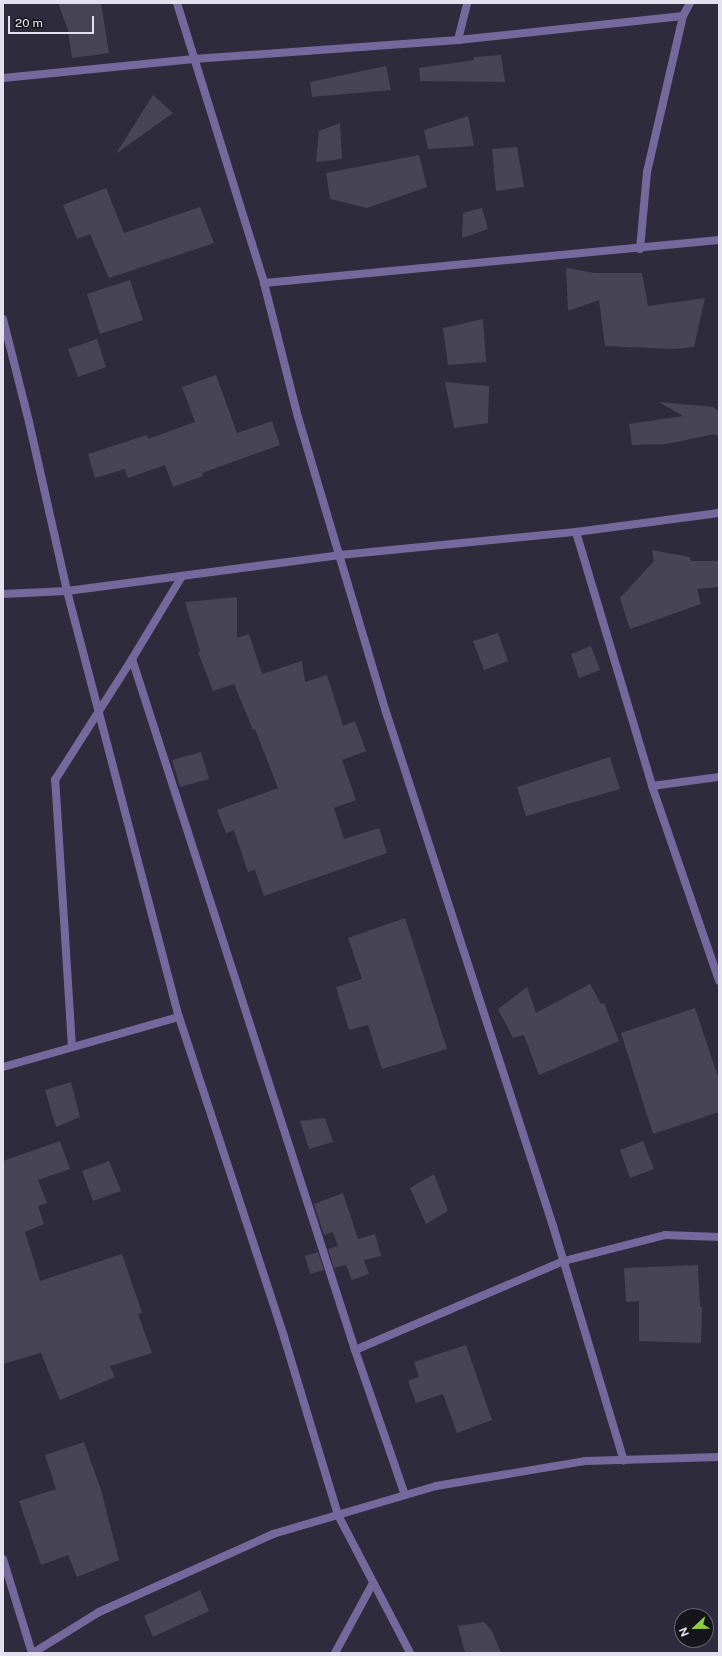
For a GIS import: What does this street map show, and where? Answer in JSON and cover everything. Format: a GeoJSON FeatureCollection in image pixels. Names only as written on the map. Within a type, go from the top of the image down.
{"type":"FeatureCollection","features":[{"type":"Feature","properties":{"kind":"street"},"geometry":{"type":"LineString","coordinates":[[177,3],[264,283],[298,417],[387,715],[564,1261],[624,1461]]}},
{"type":"Feature","properties":{"kind":"street"},"geometry":{"type":"LineString","coordinates":[[458,40],[467,3]]}},
{"type":"Feature","properties":{"kind":"street"},"geometry":{"type":"LineString","coordinates":[[640,249],[647,172],[683,16],[690,3]]}},
{"type":"Feature","properties":{"kind":"street"},"geometry":{"type":"LineString","coordinates":[[3,78],[194,59],[458,40],[683,16]]}},
{"type":"Feature","properties":{"kind":"street"},"geometry":{"type":"LineString","coordinates":[[264,283],[640,249],[719,240]]}},
{"type":"Feature","properties":{"kind":"street"},"geometry":{"type":"LineString","coordinates":[[3,319],[31,429],[67,591],[179,1017],[284,1337],[338,1515],[410,1653]]}},
{"type":"Feature","properties":{"kind":"street"},"geometry":{"type":"LineString","coordinates":[[3,594],[67,591],[340,556],[576,532],[719,513]]}},
{"type":"Feature","properties":{"kind":"street"},"geometry":{"type":"LineString","coordinates":[[576,532],[652,786],[719,981]]}},
{"type":"Feature","properties":{"kind":"street"},"geometry":{"type":"LineString","coordinates":[[72,1047],[55,780],[132,659],[182,576]]}},
{"type":"Feature","properties":{"kind":"street"},"geometry":{"type":"LineString","coordinates":[[132,659],[355,1350],[405,1495]]}},
{"type":"Feature","properties":{"kind":"street"},"geometry":{"type":"LineString","coordinates":[[652,786],[719,777]]}},
{"type":"Feature","properties":{"kind":"street"},"geometry":{"type":"LineString","coordinates":[[3,1067],[179,1017]]}},
{"type":"Feature","properties":{"kind":"street"},"geometry":{"type":"LineString","coordinates":[[355,1350],[564,1261],[665,1235],[719,1237]]}},
{"type":"Feature","properties":{"kind":"street"},"geometry":{"type":"LineString","coordinates":[[3,1559],[33,1653],[106,1609],[273,1534],[436,1486],[586,1461],[719,1458]]}},
{"type":"Feature","properties":{"kind":"street"},"geometry":{"type":"LineString","coordinates":[[335,1653],[373,1583]]}},
{"type":"Feature","properties":{"kind":"building"},"geometry":{"type":"Polygon","coordinates":[[[58,3],[101,3],[109,53],[72,58],[68,30],[58,3]]]}},
{"type":"Feature","properties":{"kind":"building"},"geometry":{"type":"Polygon","coordinates":[[[501,55],[505,82],[420,81],[419,68],[474,60],[474,57],[501,55]]]}},
{"type":"Feature","properties":{"kind":"building"},"geometry":{"type":"Polygon","coordinates":[[[386,66],[391,90],[312,97],[310,82],[386,66]]]}},
{"type":"Feature","properties":{"kind":"building"},"geometry":{"type":"Polygon","coordinates":[[[153,95],[173,113],[117,153],[117,152],[153,95]]]}},
{"type":"Feature","properties":{"kind":"building"},"geometry":{"type":"Polygon","coordinates":[[[468,116],[474,146],[428,149],[424,130],[468,116]]]}},
{"type":"Feature","properties":{"kind":"building"},"geometry":{"type":"Polygon","coordinates":[[[340,123],[342,159],[316,162],[319,131],[340,123]]]}},
{"type":"Feature","properties":{"kind":"building"},"geometry":{"type":"Polygon","coordinates":[[[517,147],[524,187],[496,191],[492,149],[517,147]]]}},
{"type":"Feature","properties":{"kind":"building"},"geometry":{"type":"Polygon","coordinates":[[[419,155],[427,187],[367,208],[330,199],[326,173],[419,155]]]}},
{"type":"Feature","properties":{"kind":"building"},"geometry":{"type":"Polygon","coordinates":[[[106,188],[124,233],[200,207],[214,243],[109,278],[90,234],[77,239],[63,205],[106,188]]]}},
{"type":"Feature","properties":{"kind":"building"},"geometry":{"type":"Polygon","coordinates":[[[482,208],[488,229],[462,238],[463,213],[482,208]]]}},
{"type":"Feature","properties":{"kind":"building"},"geometry":{"type":"Polygon","coordinates":[[[566,268],[595,273],[642,273],[648,306],[705,298],[694,347],[675,349],[605,346],[599,300],[568,311],[566,268]]]}},
{"type":"Feature","properties":{"kind":"building"},"geometry":{"type":"Polygon","coordinates":[[[130,280],[143,320],[100,334],[87,294],[130,280]]]}},
{"type":"Feature","properties":{"kind":"building"},"geometry":{"type":"Polygon","coordinates":[[[483,319],[486,362],[448,365],[443,328],[483,319]]]}},
{"type":"Feature","properties":{"kind":"building"},"geometry":{"type":"Polygon","coordinates":[[[97,339],[106,367],[78,377],[68,349],[97,339]]]}},
{"type":"Feature","properties":{"kind":"building"},"geometry":{"type":"Polygon","coordinates":[[[216,375],[237,433],[272,421],[280,445],[202,473],[203,476],[173,487],[165,465],[128,478],[125,469],[95,478],[88,454],[147,435],[148,439],[195,422],[182,387],[216,375]]]}},
{"type":"Feature","properties":{"kind":"building"},"geometry":{"type":"Polygon","coordinates":[[[445,382],[489,386],[488,423],[454,428],[445,382]]]}},
{"type":"Feature","properties":{"kind":"building"},"geometry":{"type":"Polygon","coordinates":[[[659,402],[714,407],[716,410],[719,410],[719,437],[714,434],[667,444],[632,445],[629,424],[683,416],[659,402]]]}},
{"type":"Feature","properties":{"kind":"building"},"geometry":{"type":"Polygon","coordinates":[[[652,550],[690,557],[691,561],[719,561],[719,587],[697,589],[701,604],[630,629],[620,598],[654,561],[652,550]]]}},
{"type":"Feature","properties":{"kind":"building"},"geometry":{"type":"Polygon","coordinates":[[[237,597],[237,638],[249,634],[262,674],[302,661],[305,682],[327,675],[343,726],[355,721],[366,751],[342,760],[356,800],[334,808],[344,839],[379,828],[387,853],[264,896],[255,870],[248,872],[234,830],[226,833],[217,810],[278,788],[255,729],[253,730],[234,684],[213,691],[198,652],[200,651],[185,602],[237,597]]]}},
{"type":"Feature","properties":{"kind":"building"},"geometry":{"type":"Polygon","coordinates":[[[498,633],[508,661],[484,670],[473,641],[498,633]]]}},
{"type":"Feature","properties":{"kind":"building"},"geometry":{"type":"Polygon","coordinates":[[[591,646],[600,670],[579,678],[571,654],[591,646]]]}},
{"type":"Feature","properties":{"kind":"building"},"geometry":{"type":"Polygon","coordinates":[[[201,752],[209,779],[180,787],[172,760],[201,752]]]}},
{"type":"Feature","properties":{"kind":"building"},"geometry":{"type":"Polygon","coordinates":[[[610,757],[620,789],[526,816],[517,787],[610,757]]]}},
{"type":"Feature","properties":{"kind":"building"},"geometry":{"type":"Polygon","coordinates":[[[405,918],[447,1049],[382,1069],[368,1025],[349,1030],[336,987],[362,979],[348,938],[405,918]]]}},
{"type":"Feature","properties":{"kind":"building"},"geometry":{"type":"Polygon","coordinates":[[[590,984],[601,1004],[604,1003],[619,1041],[539,1075],[524,1035],[513,1038],[498,1009],[527,987],[536,1013],[590,984]]]}},
{"type":"Feature","properties":{"kind":"building"},"geometry":{"type":"Polygon","coordinates":[[[695,1008],[719,1080],[719,1112],[653,1134],[621,1033],[695,1008]]]}},
{"type":"Feature","properties":{"kind":"building"},"geometry":{"type":"Polygon","coordinates":[[[71,1082],[80,1117],[56,1127],[45,1090],[71,1082]]]}},
{"type":"Feature","properties":{"kind":"building"},"geometry":{"type":"Polygon","coordinates":[[[325,1118],[333,1142],[309,1149],[300,1121],[325,1118]]]}},
{"type":"Feature","properties":{"kind":"building"},"geometry":{"type":"Polygon","coordinates":[[[60,1141],[70,1169],[38,1180],[47,1203],[38,1206],[44,1224],[25,1232],[40,1281],[122,1254],[142,1313],[138,1314],[152,1353],[110,1366],[115,1377],[60,1400],[41,1353],[3,1364],[3,1161],[60,1141]]]}},
{"type":"Feature","properties":{"kind":"building"},"geometry":{"type":"Polygon","coordinates":[[[643,1141],[654,1169],[630,1178],[620,1150],[643,1141]]]}},
{"type":"Feature","properties":{"kind":"building"},"geometry":{"type":"Polygon","coordinates":[[[109,1161],[121,1191],[93,1201],[82,1171],[109,1161]]]}},
{"type":"Feature","properties":{"kind":"building"},"geometry":{"type":"Polygon","coordinates":[[[434,1174],[448,1211],[426,1224],[410,1188],[434,1174]]]}},
{"type":"Feature","properties":{"kind":"building"},"geometry":{"type":"Polygon","coordinates":[[[343,1193],[358,1239],[375,1234],[381,1256],[364,1260],[369,1274],[352,1280],[346,1265],[334,1268],[328,1249],[338,1246],[333,1232],[324,1235],[314,1204],[343,1193]]]}},
{"type":"Feature","properties":{"kind":"building"},"geometry":{"type":"Polygon","coordinates":[[[318,1252],[324,1270],[310,1274],[305,1256],[318,1252]]]}},
{"type":"Feature","properties":{"kind":"building"},"geometry":{"type":"Polygon","coordinates":[[[698,1265],[700,1307],[702,1307],[701,1343],[639,1341],[639,1301],[626,1302],[624,1268],[698,1265]]]}},
{"type":"Feature","properties":{"kind":"building"},"geometry":{"type":"Polygon","coordinates":[[[466,1345],[492,1420],[457,1433],[443,1394],[416,1403],[408,1381],[419,1377],[414,1362],[466,1345]]]}},
{"type":"Feature","properties":{"kind":"building"},"geometry":{"type":"Polygon","coordinates":[[[84,1442],[101,1490],[119,1560],[77,1577],[68,1555],[41,1565],[19,1501],[56,1489],[45,1455],[84,1442]]]}},
{"type":"Feature","properties":{"kind":"building"},"geometry":{"type":"Polygon","coordinates":[[[200,1590],[209,1611],[153,1637],[144,1616],[200,1590]]]}},
{"type":"Feature","properties":{"kind":"building"},"geometry":{"type":"Polygon","coordinates":[[[484,1622],[492,1631],[501,1653],[465,1653],[458,1626],[484,1622]]]}}]}
